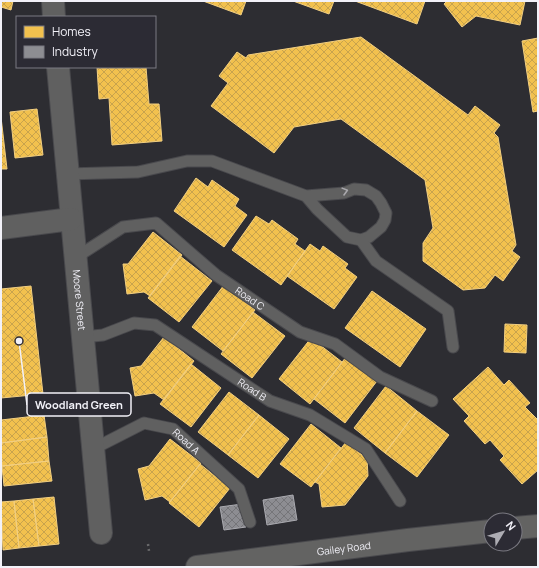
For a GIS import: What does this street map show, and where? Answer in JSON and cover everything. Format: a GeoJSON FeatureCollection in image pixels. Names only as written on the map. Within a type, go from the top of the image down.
{"type":"FeatureCollection","features":[{"type":"Feature","properties":{"kind":"main road"},"geometry":{"type":"LineString","coordinates":[[523,527],[538,526]]}},
{"type":"Feature","properties":{"kind":"main road","name":"Gailey Road"},"geometry":{"type":"LineString","coordinates":[[197,567],[483,532]]}},
{"type":"Feature","properties":{"kind":"street"},"geometry":{"type":"LineString","coordinates":[[53,1],[54,16]]}},
{"type":"Feature","properties":{"kind":"street","name":"Moore Street"},"geometry":{"type":"LineString","coordinates":[[58,68],[101,534]]}},
{"type":"Feature","properties":{"kind":"street"},"geometry":{"type":"LineString","coordinates":[[1,228],[72,219]]}},
{"type":"Feature","properties":{"kind":"lane"},"geometry":{"type":"LineString","coordinates":[[67,174],[138,172],[187,161],[212,161],[306,196],[344,193],[354,189],[366,190],[376,196],[386,213],[385,220],[374,234],[361,240],[348,238],[342,234],[306,196]]}},
{"type":"Feature","properties":{"kind":"lane","name":"Road C"},"geometry":{"type":"LineString","coordinates":[[75,258],[123,227],[156,223],[216,274],[300,332],[335,344],[380,377],[432,402]]}},
{"type":"Feature","properties":{"kind":"lane"},"geometry":{"type":"LineString","coordinates":[[361,240],[376,261],[448,311],[453,347]]}},
{"type":"Feature","properties":{"kind":"lane","name":"Road B"},"geometry":{"type":"LineString","coordinates":[[82,337],[103,335],[134,323],[155,325],[270,401],[310,415],[366,449],[400,501]]}},
{"type":"Feature","properties":{"kind":"lane","name":"Road A"},"geometry":{"type":"LineString","coordinates":[[93,448],[144,423],[173,429],[240,489],[250,522]]}},
{"type":"Feature","properties":{"kind":"path"},"geometry":{"type":"LineString","coordinates":[[148,544],[149,551]]}},
{"type":"Feature","properties":{"kind":"building: Homes"},"geometry":{"type":"Polygon","coordinates":[[[1,1],[13,1],[11,10],[1,7],[1,1]]]}},
{"type":"Feature","properties":{"kind":"building: Homes"},"geometry":{"type":"Polygon","coordinates":[[[203,1],[246,1],[241,15],[203,1]]]}},
{"type":"Feature","properties":{"kind":"building: Homes"},"geometry":{"type":"Polygon","coordinates":[[[293,1],[334,1],[329,14],[293,1]]]}},
{"type":"Feature","properties":{"kind":"building: Homes"},"geometry":{"type":"Polygon","coordinates":[[[355,1],[425,1],[417,24],[355,1]]]}},
{"type":"Feature","properties":{"kind":"building: Homes"},"geometry":{"type":"Polygon","coordinates":[[[447,1],[525,1],[520,25],[476,16],[462,27],[444,4],[447,1]]]}},
{"type":"Feature","properties":{"kind":"building: Homes"},"geometry":{"type":"Polygon","coordinates":[[[361,37],[468,115],[475,106],[500,125],[494,133],[498,137],[516,245],[512,251],[520,257],[503,281],[495,275],[485,288],[463,290],[423,261],[423,243],[433,228],[425,180],[341,119],[294,127],[274,153],[211,106],[228,83],[219,76],[237,52],[246,58],[248,55],[361,37]]]}},
{"type":"Feature","properties":{"kind":"building: Homes"},"geometry":{"type":"Polygon","coordinates":[[[538,38],[538,111],[533,112],[522,41],[538,38]]]}},
{"type":"Feature","properties":{"kind":"building: Homes"},"geometry":{"type":"Polygon","coordinates":[[[97,68],[146,68],[149,104],[159,104],[162,141],[112,145],[109,98],[99,99],[97,68]]]}},
{"type":"Feature","properties":{"kind":"building: Homes"},"geometry":{"type":"Polygon","coordinates":[[[37,109],[43,155],[15,158],[10,112],[37,109]]]}},
{"type":"Feature","properties":{"kind":"building: Homes"},"geometry":{"type":"Polygon","coordinates":[[[1,117],[7,169],[1,169],[1,117]]]}},
{"type":"Feature","properties":{"kind":"building: Homes"},"geometry":{"type":"Polygon","coordinates":[[[196,178],[208,187],[212,180],[239,199],[235,206],[247,215],[224,247],[174,211],[196,178]]]}},
{"type":"Feature","properties":{"kind":"building: Homes"},"geometry":{"type":"Polygon","coordinates":[[[256,216],[269,224],[272,220],[298,239],[295,244],[305,251],[281,285],[232,250],[256,216]]]}},
{"type":"Feature","properties":{"kind":"building: Homes"},"geometry":{"type":"Polygon","coordinates":[[[153,232],[182,255],[150,296],[144,292],[127,294],[123,264],[128,264],[153,232]]]}},
{"type":"Feature","properties":{"kind":"building: Homes"},"geometry":{"type":"Polygon","coordinates":[[[310,244],[320,251],[323,246],[348,264],[345,268],[357,277],[334,309],[287,276],[310,244]]]}},
{"type":"Feature","properties":{"kind":"building: Homes"},"geometry":{"type":"Polygon","coordinates":[[[180,256],[212,281],[179,322],[148,298],[180,256]]]}},
{"type":"Feature","properties":{"kind":"building: Homes"},"geometry":{"type":"Polygon","coordinates":[[[224,285],[255,310],[223,351],[192,327],[224,285]]]}},
{"type":"Feature","properties":{"kind":"building: Homes"},"geometry":{"type":"Polygon","coordinates":[[[31,286],[43,394],[1,398],[1,289],[31,286]]]}},
{"type":"Feature","properties":{"kind":"building: Homes"},"geometry":{"type":"Polygon","coordinates":[[[372,291],[426,329],[400,367],[345,328],[372,291]]]}},
{"type":"Feature","properties":{"kind":"building: Homes"},"geometry":{"type":"Polygon","coordinates":[[[253,312],[285,336],[252,378],[221,354],[253,312]]]}},
{"type":"Feature","properties":{"kind":"building: Homes"},"geometry":{"type":"Polygon","coordinates":[[[505,324],[527,325],[526,353],[504,352],[505,324]]]}},
{"type":"Feature","properties":{"kind":"building: Homes"},"geometry":{"type":"Polygon","coordinates":[[[164,337],[194,361],[164,400],[154,393],[135,396],[130,368],[141,366],[164,337]]]}},
{"type":"Feature","properties":{"kind":"building: Homes"},"geometry":{"type":"Polygon","coordinates":[[[311,338],[342,362],[310,404],[279,379],[311,338]]]}},
{"type":"Feature","properties":{"kind":"building: Homes"},"geometry":{"type":"Polygon","coordinates":[[[346,357],[377,381],[345,423],[314,399],[346,357]]]}},
{"type":"Feature","properties":{"kind":"building: Homes"},"geometry":{"type":"Polygon","coordinates":[[[191,364],[221,388],[191,427],[160,404],[191,364]]]}},
{"type":"Feature","properties":{"kind":"building: Homes"},"geometry":{"type":"Polygon","coordinates":[[[488,367],[504,385],[509,380],[530,403],[525,407],[538,420],[538,470],[522,484],[500,460],[504,456],[490,440],[485,444],[464,421],[469,416],[453,399],[488,367]]]}},
{"type":"Feature","properties":{"kind":"building: Homes"},"geometry":{"type":"Polygon","coordinates":[[[386,386],[417,411],[385,453],[354,428],[386,386]]]}},
{"type":"Feature","properties":{"kind":"building: Homes"},"geometry":{"type":"Polygon","coordinates":[[[229,392],[259,415],[228,455],[198,432],[229,392]]]}},
{"type":"Feature","properties":{"kind":"building: Homes"},"geometry":{"type":"Polygon","coordinates":[[[417,411],[449,435],[417,477],[385,453],[417,411]]]}},
{"type":"Feature","properties":{"kind":"building: Homes"},"geometry":{"type":"Polygon","coordinates":[[[44,415],[47,437],[1,443],[1,420],[44,415]]]}},
{"type":"Feature","properties":{"kind":"building: Homes"},"geometry":{"type":"Polygon","coordinates":[[[259,415],[289,439],[258,478],[228,455],[259,415]]]}},
{"type":"Feature","properties":{"kind":"building: Homes"},"geometry":{"type":"Polygon","coordinates":[[[311,424],[341,448],[311,487],[280,464],[311,424]]]}},
{"type":"Feature","properties":{"kind":"building: Homes"},"geometry":{"type":"Polygon","coordinates":[[[47,437],[49,461],[2,466],[1,443],[47,437]]]}},
{"type":"Feature","properties":{"kind":"building: Homes"},"geometry":{"type":"Polygon","coordinates":[[[170,439],[201,463],[170,502],[162,496],[145,500],[138,469],[149,466],[170,439]]]}},
{"type":"Feature","properties":{"kind":"building: Homes"},"geometry":{"type":"Polygon","coordinates":[[[346,442],[367,459],[368,476],[345,505],[322,507],[319,484],[315,482],[346,442]]]}},
{"type":"Feature","properties":{"kind":"building: Homes"},"geometry":{"type":"Polygon","coordinates":[[[49,461],[52,481],[4,486],[2,466],[49,461]]]}},
{"type":"Feature","properties":{"kind":"building: Homes"},"geometry":{"type":"Polygon","coordinates":[[[200,464],[230,488],[199,527],[169,503],[200,464]]]}},
{"type":"Feature","properties":{"kind":"building: Homes"},"geometry":{"type":"Polygon","coordinates":[[[54,497],[59,544],[39,546],[33,499],[54,497]]]}},
{"type":"Feature","properties":{"kind":"building: Homes"},"geometry":{"type":"Polygon","coordinates":[[[33,499],[39,546],[19,548],[14,501],[33,499]]]}},
{"type":"Feature","properties":{"kind":"building: Homes"},"geometry":{"type":"Polygon","coordinates":[[[14,501],[19,548],[3,550],[1,502],[14,501]]]}},
{"type":"Feature","properties":{"kind":"building: Industry"},"geometry":{"type":"Polygon","coordinates":[[[293,495],[297,520],[267,525],[263,500],[293,495]]]}},
{"type":"Feature","properties":{"kind":"building: Industry"},"geometry":{"type":"Polygon","coordinates":[[[242,504],[246,527],[224,530],[220,507],[242,504]]]}},
{"type":"Feature","properties":{"kind":"place","name":"Woodland Green"},"geometry":{"type":"Point","coordinates":[19,341]}}]}
